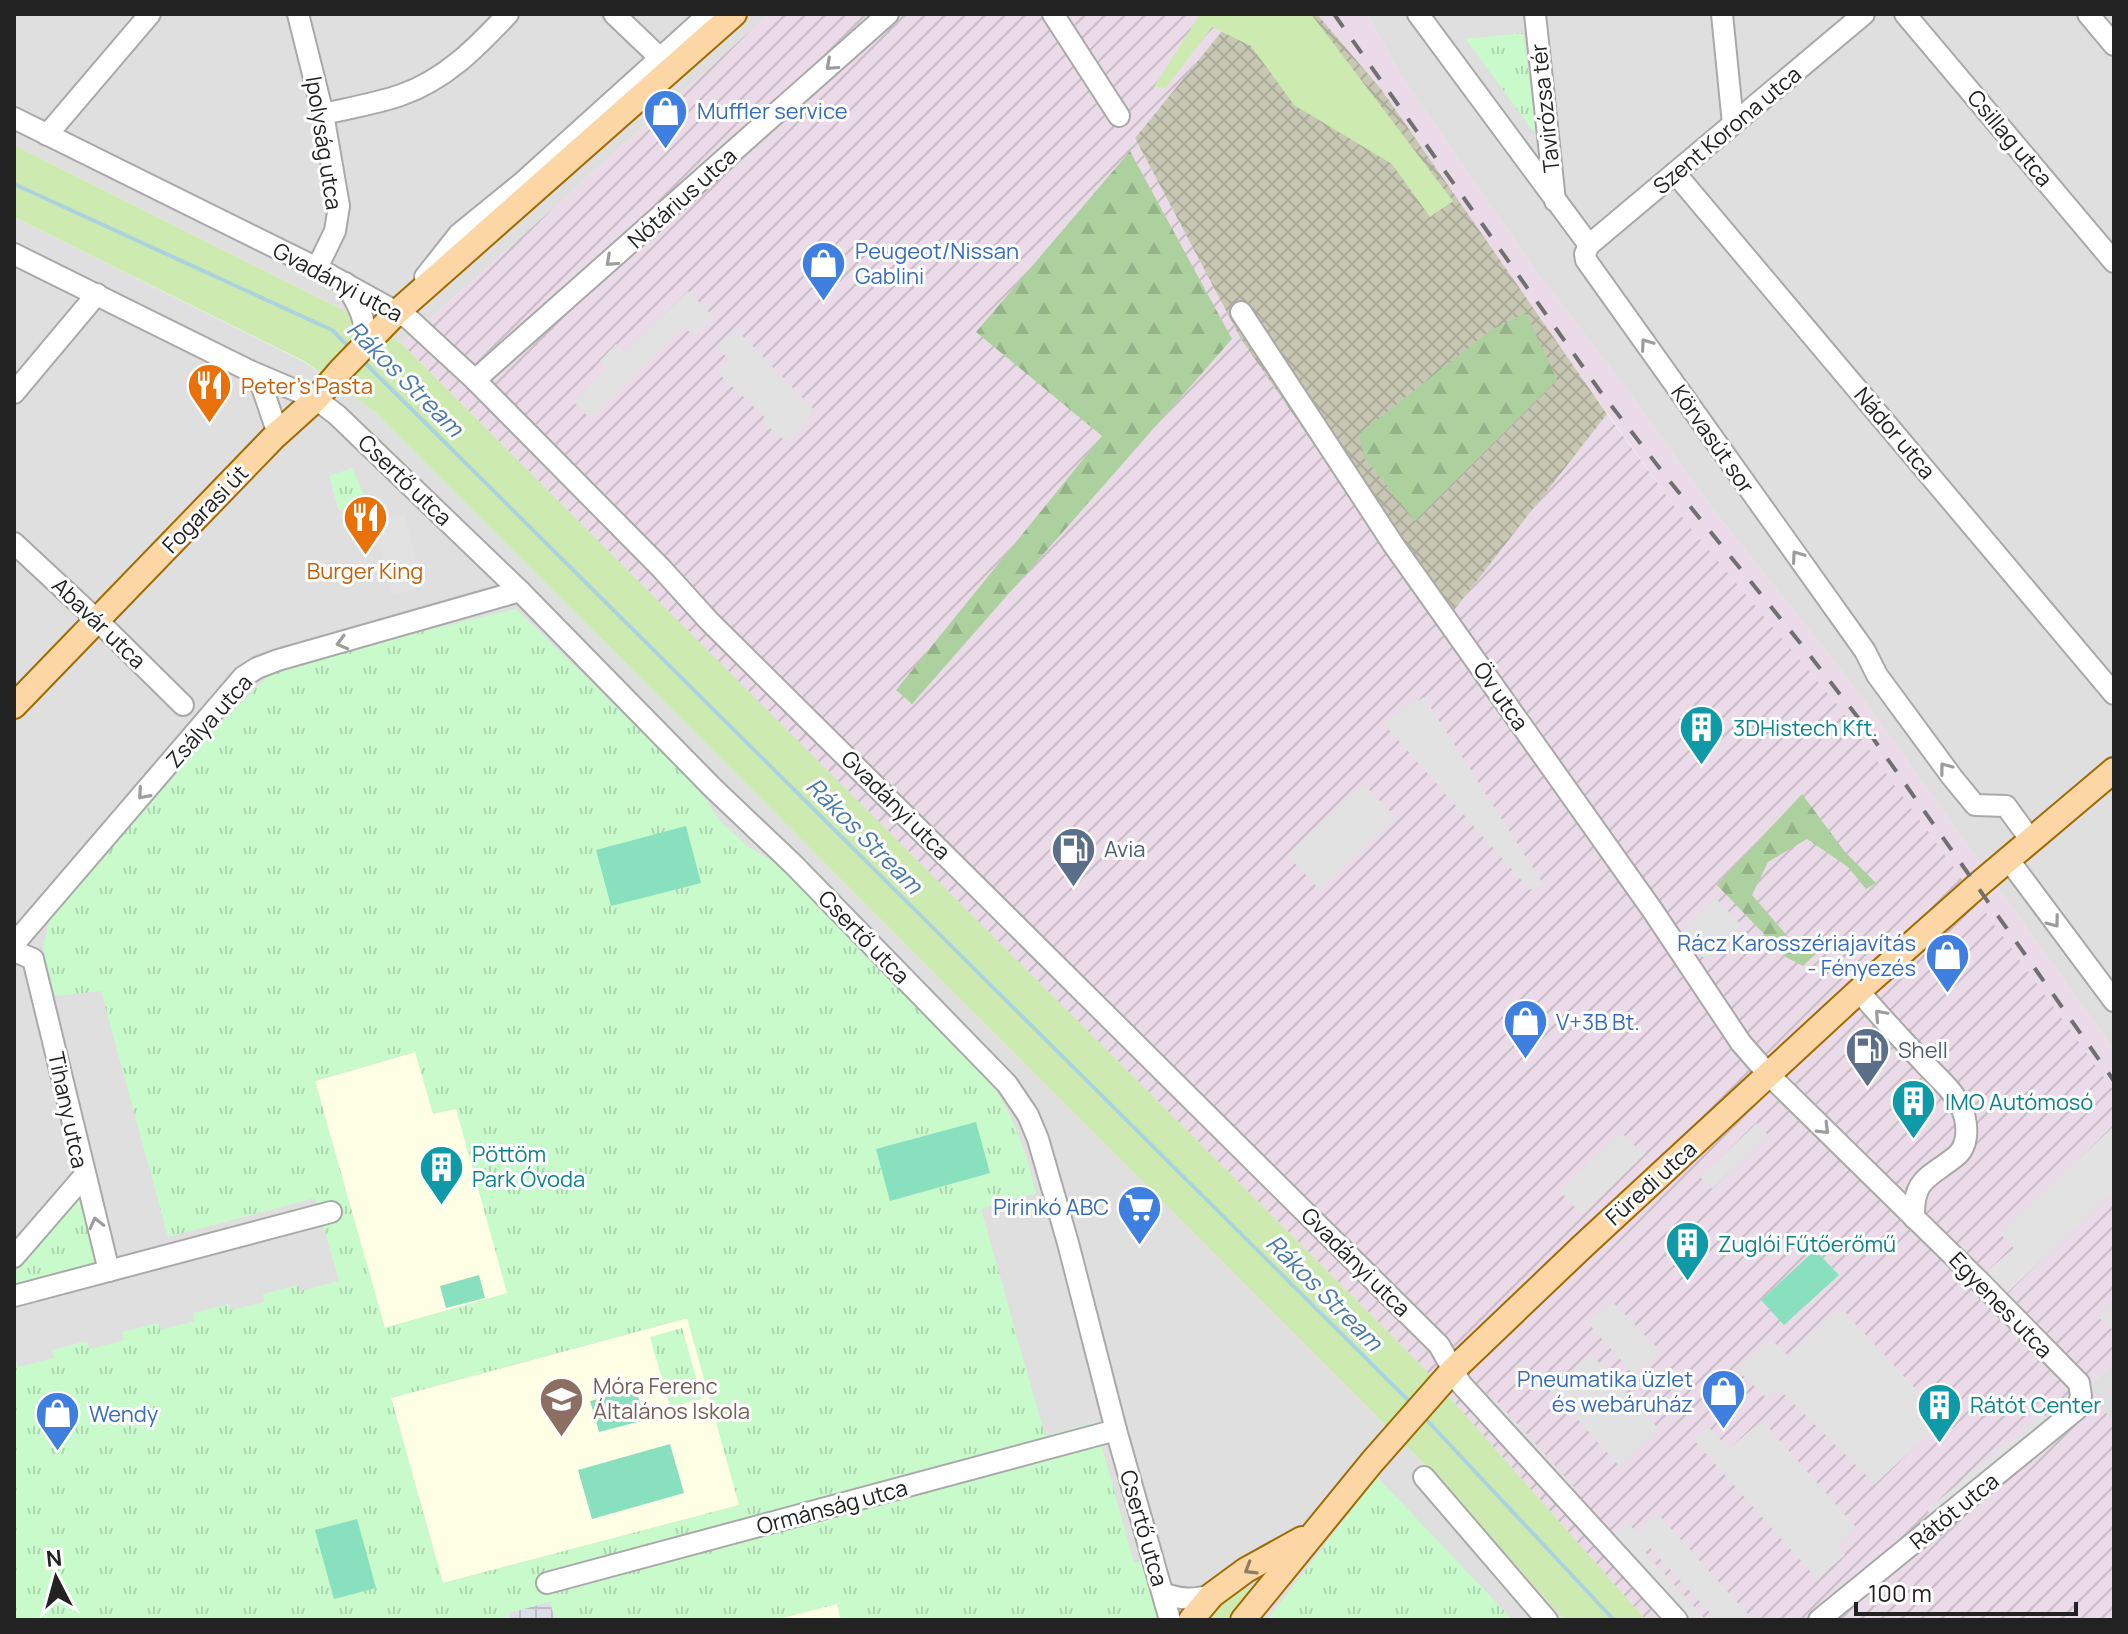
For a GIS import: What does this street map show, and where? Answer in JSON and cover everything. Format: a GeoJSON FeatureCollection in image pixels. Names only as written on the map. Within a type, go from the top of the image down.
{"type":"FeatureCollection","features":[{"type":"Feature","properties":{"kind":"main road","name":"Fogarasi út"},"geometry":{"type":"LineString","coordinates":[[14,706],[278,434],[316,399],[397,312],[734,14]]}},
{"type":"Feature","properties":{"kind":"main road","name":"Füredi utca"},"geometry":{"type":"LineString","coordinates":[[1243,1620],[1372,1462],[1453,1370],[1859,991],[2030,839],[2114,770]]}},
{"type":"Feature","properties":{"kind":"main road","name":"Füredi utca"},"geometry":{"type":"LineString","coordinates":[[1191,1620],[1212,1595],[1246,1570],[1318,1530]]}},
{"type":"Feature","properties":{"kind":"street"},"geometry":{"type":"LineString","coordinates":[[47,135],[150,14]]}},
{"type":"Feature","properties":{"kind":"street","name":"Ipolyság utca"},"geometry":{"type":"LineString","coordinates":[[298,14],[323,114],[339,206],[335,231],[317,268]]}},
{"type":"Feature","properties":{"kind":"street"},"geometry":{"type":"LineString","coordinates":[[323,114],[404,94],[424,84],[448,71],[478,46],[508,14]]}},
{"type":"Feature","properties":{"kind":"street"},"geometry":{"type":"LineString","coordinates":[[614,14],[660,58]]}},
{"type":"Feature","properties":{"kind":"street","name":"Fogarasi út"},"geometry":{"type":"LineString","coordinates":[[397,312],[459,234],[523,182],[709,14]]}},
{"type":"Feature","properties":{"kind":"street","name":"Nótárius utca"},"geometry":{"type":"LineString","coordinates":[[475,380],[888,14]]}},
{"type":"Feature","properties":{"kind":"street"},"geometry":{"type":"LineString","coordinates":[[1053,14],[1119,116]]}},
{"type":"Feature","properties":{"kind":"street","name":"Körvasút sor"},"geometry":{"type":"LineString","coordinates":[[1418,14],[1589,245],[1586,260],[1952,777],[1975,805],[2006,806],[2030,839]]}},
{"type":"Feature","properties":{"kind":"street","name":"Tavirózsa tér"},"geometry":{"type":"LineString","coordinates":[[1535,14],[1555,202]]}},
{"type":"Feature","properties":{"kind":"street"},"geometry":{"type":"LineString","coordinates":[[1722,14],[1733,124]]}},
{"type":"Feature","properties":{"kind":"street","name":"Szent Korona utca"},"geometry":{"type":"LineString","coordinates":[[1589,245],[1864,14]]}},
{"type":"Feature","properties":{"kind":"street","name":"Csillag utca"},"geometry":{"type":"LineString","coordinates":[[1905,14],[2114,262]]}},
{"type":"Feature","properties":{"kind":"street"},"geometry":{"type":"LineString","coordinates":[[2088,14],[2114,45]]}},
{"type":"Feature","properties":{"kind":"street","name":"Gvadányi utca"},"geometry":{"type":"LineString","coordinates":[[14,118],[317,268],[409,319],[475,380],[661,568],[709,621],[1439,1345],[1461,1384],[1677,1620]]}},
{"type":"Feature","properties":{"kind":"street","name":"Nádor utca"},"geometry":{"type":"LineString","coordinates":[[1675,173],[2114,694]]}},
{"type":"Feature","properties":{"kind":"street"},"geometry":{"type":"LineString","coordinates":[[14,254],[250,371],[316,399]]}},
{"type":"Feature","properties":{"kind":"street"},"geometry":{"type":"LineString","coordinates":[[345,283],[364,320],[365,347]]}},
{"type":"Feature","properties":{"kind":"street"},"geometry":{"type":"LineString","coordinates":[[14,393],[97,294]]}},
{"type":"Feature","properties":{"kind":"street","name":"Öv utca"},"geometry":{"type":"LineString","coordinates":[[1241,312],[1393,544],[1653,911],[1741,1043],[1769,1075]]}},
{"type":"Feature","properties":{"kind":"street"},"geometry":{"type":"LineString","coordinates":[[250,371],[262,387],[278,434]]}},
{"type":"Feature","properties":{"kind":"street","name":"Csertő utca"},"geometry":{"type":"LineString","coordinates":[[316,399],[337,415],[520,591],[667,742],[804,875],[1016,1095],[1038,1139],[1170,1620]]}},
{"type":"Feature","properties":{"kind":"street","name":"Abavár utca"},"geometry":{"type":"LineString","coordinates":[[14,543],[183,705]]}},
{"type":"Feature","properties":{"kind":"street","name":"Zsálya utca"},"geometry":{"type":"LineString","coordinates":[[14,944],[243,677],[278,660],[520,591]]}},
{"type":"Feature","properties":{"kind":"street"},"geometry":{"type":"LineString","coordinates":[[2008,859],[2114,1001]]}},
{"type":"Feature","properties":{"kind":"street","name":"Tihany utca"},"geometry":{"type":"LineString","coordinates":[[14,951],[33,959],[84,1176],[14,1257]]}},
{"type":"Feature","properties":{"kind":"street"},"geometry":{"type":"LineString","coordinates":[[1859,991],[1947,1087],[1960,1106],[1966,1123],[1966,1140],[1959,1154],[1922,1183],[1913,1197],[1914,1218]]}},
{"type":"Feature","properties":{"kind":"street","name":"Egyenes utca"},"geometry":{"type":"LineString","coordinates":[[1769,1075],[2079,1383],[2081,1396]]}},
{"type":"Feature","properties":{"kind":"street"},"geometry":{"type":"LineString","coordinates":[[84,1176],[109,1271]]}},
{"type":"Feature","properties":{"kind":"street"},"geometry":{"type":"LineString","coordinates":[[14,1296],[331,1212]]}},
{"type":"Feature","properties":{"kind":"street","name":"Rátót utca"},"geometry":{"type":"LineString","coordinates":[[1819,1620],[2065,1420],[2077,1409],[2081,1396]]}},
{"type":"Feature","properties":{"kind":"street","name":"Ormánság utca"},"geometry":{"type":"LineString","coordinates":[[547,1583],[1116,1430]]}},
{"type":"Feature","properties":{"kind":"street"},"geometry":{"type":"LineString","coordinates":[[1424,1477],[1547,1620]]}},
{"type":"Feature","properties":{"kind":"street"},"geometry":{"type":"LineString","coordinates":[[1163,1593],[1181,1600],[1212,1595]]}},
{"type":"Feature","properties":{"kind":"shaded area"},"geometry":{"type":"Polygon","coordinates":[[[14,14],[769,14],[402,344],[351,314],[14,145],[14,14]]]}},
{"type":"Feature","properties":{"kind":"shaded area"},"geometry":{"type":"Polygon","coordinates":[[[769,14],[1236,14],[1135,138],[1241,339],[1439,627],[1607,414],[1689,526],[1836,703],[2114,1091],[2114,1365],[2085,1389],[2114,1422],[2114,1620],[1646,1620],[1424,1368],[402,344],[769,14]]]}},
{"type":"Feature","properties":{"kind":"shaded area"},"geometry":{"type":"Polygon","coordinates":[[[1236,14],[1317,14],[1381,89],[1607,414],[1440,628],[1241,339],[1135,138],[1236,14]]]}},
{"type":"Feature","properties":{"kind":"shaded area"},"geometry":{"type":"Polygon","coordinates":[[[1317,14],[1367,14],[1401,76],[1538,274],[1620,380],[1712,508],[1855,688],[2114,1050],[2114,1091],[1836,703],[1689,526],[1557,343],[1381,89],[1317,14]]]}},
{"type":"Feature","properties":{"kind":"shaded area"},"geometry":{"type":"Polygon","coordinates":[[[1367,14],[2114,14],[2114,1050],[1855,688],[1712,508],[1620,380],[1538,274],[1401,76],[1367,14]]]}},
{"type":"Feature","properties":{"kind":"shaded area"},"geometry":{"type":"Polygon","coordinates":[[[14,217],[304,362],[375,412],[1425,1465],[1565,1620],[14,1620],[14,217]]]}},
{"type":"Feature","properties":{"kind":"shaded area"},"geometry":{"type":"Polygon","coordinates":[[[688,291],[714,317],[694,336],[684,327],[591,419],[573,401],[606,369],[599,362],[616,344],[625,352],[688,291]]]}},
{"type":"Feature","properties":{"kind":"shaded area"},"geometry":{"type":"Polygon","coordinates":[[[737,330],[814,410],[788,443],[763,423],[766,418],[718,373],[729,360],[716,346],[737,330]]]}},
{"type":"Feature","properties":{"kind":"shaded area"},"geometry":{"type":"Polygon","coordinates":[[[404,514],[424,586],[393,595],[373,523],[404,514]]]}},
{"type":"Feature","properties":{"kind":"shaded area"},"geometry":{"type":"Polygon","coordinates":[[[1424,697],[1543,884],[1530,890],[1383,723],[1424,697]]]}},
{"type":"Feature","properties":{"kind":"shaded area"},"geometry":{"type":"Polygon","coordinates":[[[1364,784],[1396,817],[1320,890],[1287,855],[1364,784]]]}},
{"type":"Feature","properties":{"kind":"shaded area"},"geometry":{"type":"Polygon","coordinates":[[[1716,898],[1742,926],[1707,961],[1680,934],[1716,898]]]}},
{"type":"Feature","properties":{"kind":"shaded area"},"geometry":{"type":"Polygon","coordinates":[[[471,1036],[542,1284],[384,1328],[315,1081],[471,1036]]]}},
{"type":"Feature","properties":{"kind":"shaded area"},"geometry":{"type":"Polygon","coordinates":[[[1757,1123],[1768,1135],[1712,1189],[1700,1177],[1757,1123]]]}},
{"type":"Feature","properties":{"kind":"shaded area"},"geometry":{"type":"Polygon","coordinates":[[[2114,1126],[2114,1191],[2007,1293],[1987,1271],[2014,1248],[2000,1234],[2114,1126]]]}},
{"type":"Feature","properties":{"kind":"shaded area"},"geometry":{"type":"Polygon","coordinates":[[[1621,1132],[1644,1155],[1582,1214],[1559,1191],[1621,1132]]]}},
{"type":"Feature","properties":{"kind":"shaded area"},"geometry":{"type":"Polygon","coordinates":[[[2114,1301],[2114,1331],[2098,1317],[2114,1301]]]}},
{"type":"Feature","properties":{"kind":"shaded area"},"geometry":{"type":"Polygon","coordinates":[[[1613,1302],[1661,1352],[1634,1375],[1587,1322],[1613,1302]]]}},
{"type":"Feature","properties":{"kind":"shaded area"},"geometry":{"type":"Polygon","coordinates":[[[1840,1307],[1944,1420],[1875,1484],[1779,1389],[1767,1399],[1738,1370],[1771,1339],[1788,1356],[1840,1307]]]}},
{"type":"Feature","properties":{"kind":"shaded area","name":"Móra Ferenc Általános Iskola"},"geometry":{"type":"Polygon","coordinates":[[[688,1318],[740,1505],[443,1583],[391,1398],[688,1318]]]}},
{"type":"Feature","properties":{"kind":"shaded area"},"geometry":{"type":"Polygon","coordinates":[[[1591,1354],[1659,1429],[1620,1467],[1551,1390],[1591,1354]]]}},
{"type":"Feature","properties":{"kind":"shaded area"},"geometry":{"type":"Polygon","coordinates":[[[2114,1365],[2114,1422],[2084,1389],[2114,1365]]]}},
{"type":"Feature","properties":{"kind":"shaded area"},"geometry":{"type":"Polygon","coordinates":[[[1493,1397],[1576,1489],[1565,1499],[1482,1407],[1493,1397]]]}},
{"type":"Feature","properties":{"kind":"shaded area"},"geometry":{"type":"Polygon","coordinates":[[[2043,1413],[2055,1428],[1937,1524],[1927,1510],[2043,1413]]]}},
{"type":"Feature","properties":{"kind":"shaded area"},"geometry":{"type":"Polygon","coordinates":[[[1762,1420],[1856,1527],[1837,1545],[1845,1555],[1817,1579],[1693,1439],[1708,1426],[1729,1449],[1762,1420]]]}},
{"type":"Feature","properties":{"kind":"shaded area"},"geometry":{"type":"Polygon","coordinates":[[[1658,1514],[1753,1620],[1717,1620],[1648,1546],[1644,1551],[1706,1620],[1677,1620],[1605,1542],[1627,1522],[1637,1533],[1658,1514]]]}},
{"type":"Feature","properties":{"kind":"shaded area"},"geometry":{"type":"Polygon","coordinates":[[[550,1602],[555,1620],[510,1620],[509,1613],[550,1602]]]}},
{"type":"Feature","properties":{"kind":"shaded area"},"geometry":{"type":"Polygon","coordinates":[[[837,1603],[841,1620],[774,1620],[837,1603]]]}},
{"type":"Feature","properties":{"kind":"green space"},"geometry":{"type":"Polygon","coordinates":[[[1200,14],[1311,14],[1453,201],[1430,217],[1392,164],[1294,105],[1251,46],[1212,27],[1166,88],[1154,87],[1200,14]]]}},
{"type":"Feature","properties":{"kind":"green space"},"geometry":{"type":"Polygon","coordinates":[[[1523,33],[1536,128],[1535,132],[1466,39],[1523,33]]]}},
{"type":"Feature","properties":{"kind":"green space"},"geometry":{"type":"Polygon","coordinates":[[[14,145],[351,314],[402,344],[1424,1368],[1646,1620],[1565,1620],[1425,1465],[375,412],[304,361],[14,217],[14,145]]]}},
{"type":"Feature","properties":{"kind":"green space"},"geometry":{"type":"Polygon","coordinates":[[[1130,151],[1232,339],[912,704],[896,690],[1102,436],[976,332],[1130,151]]]}},
{"type":"Feature","properties":{"kind":"green space"},"geometry":{"type":"Polygon","coordinates":[[[1526,313],[1557,380],[1415,521],[1364,457],[1359,434],[1491,330],[1526,313]]]}},
{"type":"Feature","properties":{"kind":"green space"},"geometry":{"type":"Polygon","coordinates":[[[352,468],[368,503],[339,511],[329,476],[352,468]]]}},
{"type":"Feature","properties":{"kind":"green space"},"geometry":{"type":"Polygon","coordinates":[[[516,609],[698,787],[718,819],[747,846],[781,866],[981,1068],[1015,1128],[1036,1193],[981,1209],[1045,1436],[1095,1422],[1134,1563],[1141,1561],[1161,1620],[841,1620],[837,1604],[774,1620],[14,1620],[14,1361],[19,1367],[54,1358],[52,1350],[87,1341],[90,1349],[124,1340],[122,1332],[158,1323],[160,1330],[195,1321],[193,1313],[229,1304],[231,1310],[264,1302],[263,1294],[298,1285],[300,1291],[339,1281],[315,1198],[168,1237],[101,991],[55,996],[43,949],[49,921],[211,733],[279,665],[516,609]],[[415,1052],[315,1081],[385,1328],[507,1293],[456,1109],[433,1114],[415,1052]],[[687,1318],[391,1398],[443,1583],[739,1505],[687,1318]]]}},
{"type":"Feature","properties":{"kind":"green space"},"geometry":{"type":"Polygon","coordinates":[[[1802,794],[1845,852],[1876,883],[1866,889],[1848,867],[1807,839],[1768,862],[1752,895],[1796,946],[1810,942],[1818,952],[1803,966],[1786,957],[1717,885],[1802,794]]]}},
{"type":"Feature","properties":{"kind":"green space"},"geometry":{"type":"Polygon","coordinates":[[[686,826],[701,883],[611,906],[596,850],[686,826]]]}},
{"type":"Feature","properties":{"kind":"green space"},"geometry":{"type":"Polygon","coordinates":[[[976,1122],[990,1173],[890,1201],[876,1149],[976,1122]]]}},
{"type":"Feature","properties":{"kind":"green space"},"geometry":{"type":"Polygon","coordinates":[[[81,1193],[98,1262],[14,1284],[14,1273],[81,1193]]]}},
{"type":"Feature","properties":{"kind":"green space"},"geometry":{"type":"Polygon","coordinates":[[[1815,1250],[1839,1275],[1784,1325],[1761,1300],[1815,1250]]]}},
{"type":"Feature","properties":{"kind":"green space"},"geometry":{"type":"Polygon","coordinates":[[[479,1275],[485,1298],[446,1308],[440,1286],[479,1275]]]}},
{"type":"Feature","properties":{"kind":"green space"},"geometry":{"type":"Polygon","coordinates":[[[682,1328],[702,1399],[670,1407],[650,1337],[682,1328]]]}},
{"type":"Feature","properties":{"kind":"green space"},"geometry":{"type":"Polygon","coordinates":[[[636,1389],[645,1420],[599,1432],[590,1401],[636,1389]]]}},
{"type":"Feature","properties":{"kind":"green space"},"geometry":{"type":"Polygon","coordinates":[[[670,1444],[684,1493],[592,1519],[578,1470],[670,1444]]]}},
{"type":"Feature","properties":{"kind":"green space"},"geometry":{"type":"Polygon","coordinates":[[[1377,1477],[1513,1620],[1267,1620],[1377,1477]]]}},
{"type":"Feature","properties":{"kind":"green space"},"geometry":{"type":"Polygon","coordinates":[[[357,1519],[376,1588],[334,1599],[315,1530],[357,1519]]]}},
{"type":"Feature","properties":{"kind":"green space"},"geometry":{"type":"Polygon","coordinates":[[[1244,1585],[1253,1589],[1252,1595],[1232,1620],[1201,1620],[1206,1614],[1244,1585]]]}},
{"type":"Feature","properties":{"kind":"waterway","name":"Rákos Stream"},"geometry":{"type":"LineString","coordinates":[[14,184],[332,330],[349,347]]}},
{"type":"Feature","properties":{"kind":"waterway","name":"Rákos Stream"},"geometry":{"type":"LineString","coordinates":[[361,359],[1413,1405]]}},
{"type":"Feature","properties":{"kind":"waterway","name":"Rákos Stream"},"geometry":{"type":"LineString","coordinates":[[1424,1417],[1614,1620]]}},
{"type":"Feature","properties":{"kind":"railway"},"geometry":{"type":"LineString","coordinates":[[1334,14],[1600,391],[1863,724],[2114,1081]]}},
{"type":"Feature","properties":{"kind":"place","name":"Muffler service"},"geometry":{"type":"Point","coordinates":[666,150]}},
{"type":"Feature","properties":{"kind":"place","name":"Peugeot/Nissan Gablini"},"geometry":{"type":"Point","coordinates":[824,303]}},
{"type":"Feature","properties":{"kind":"place","name":"Peter's Pasta"},"geometry":{"type":"Point","coordinates":[210,425]}},
{"type":"Feature","properties":{"kind":"place","name":"Burger King"},"geometry":{"type":"Point","coordinates":[365,557]}},
{"type":"Feature","properties":{"kind":"place","name":"3DHistech Kft."},"geometry":{"type":"Point","coordinates":[1702,767]}},
{"type":"Feature","properties":{"kind":"place","name":"Avia"},"geometry":{"type":"Point","coordinates":[1073,888]}},
{"type":"Feature","properties":{"kind":"place","name":"Rácz Karosszériajavítás - Fényezés"},"geometry":{"type":"Point","coordinates":[1947,995]}},
{"type":"Feature","properties":{"kind":"place","name":"V+3B Bt."},"geometry":{"type":"Point","coordinates":[1525,1061]}},
{"type":"Feature","properties":{"kind":"place","name":"Shell"},"geometry":{"type":"Point","coordinates":[1867,1089]}},
{"type":"Feature","properties":{"kind":"place","name":"IMO Autómosó"},"geometry":{"type":"Point","coordinates":[1914,1141]}},
{"type":"Feature","properties":{"kind":"place","name":"Pöttöm Park Óvoda"},"geometry":{"type":"Point","coordinates":[441,1206]}},
{"type":"Feature","properties":{"kind":"place","name":"Pirinkó ABC"},"geometry":{"type":"Point","coordinates":[1140,1246]}},
{"type":"Feature","properties":{"kind":"place","name":"Zuglói Fűtőerőmű"},"geometry":{"type":"Point","coordinates":[1687,1283]}},
{"type":"Feature","properties":{"kind":"place","name":"Pneumatika üzlet és webáruház"},"geometry":{"type":"Point","coordinates":[1724,1431]}},
{"type":"Feature","properties":{"kind":"place","name":"Móra Ferenc Általános Iskola"},"geometry":{"type":"Point","coordinates":[562,1438]}},
{"type":"Feature","properties":{"kind":"place","name":"Rátót Center"},"geometry":{"type":"Point","coordinates":[1939,1444]}},
{"type":"Feature","properties":{"kind":"place","name":"Wendy"},"geometry":{"type":"Point","coordinates":[58,1453]}}]}
